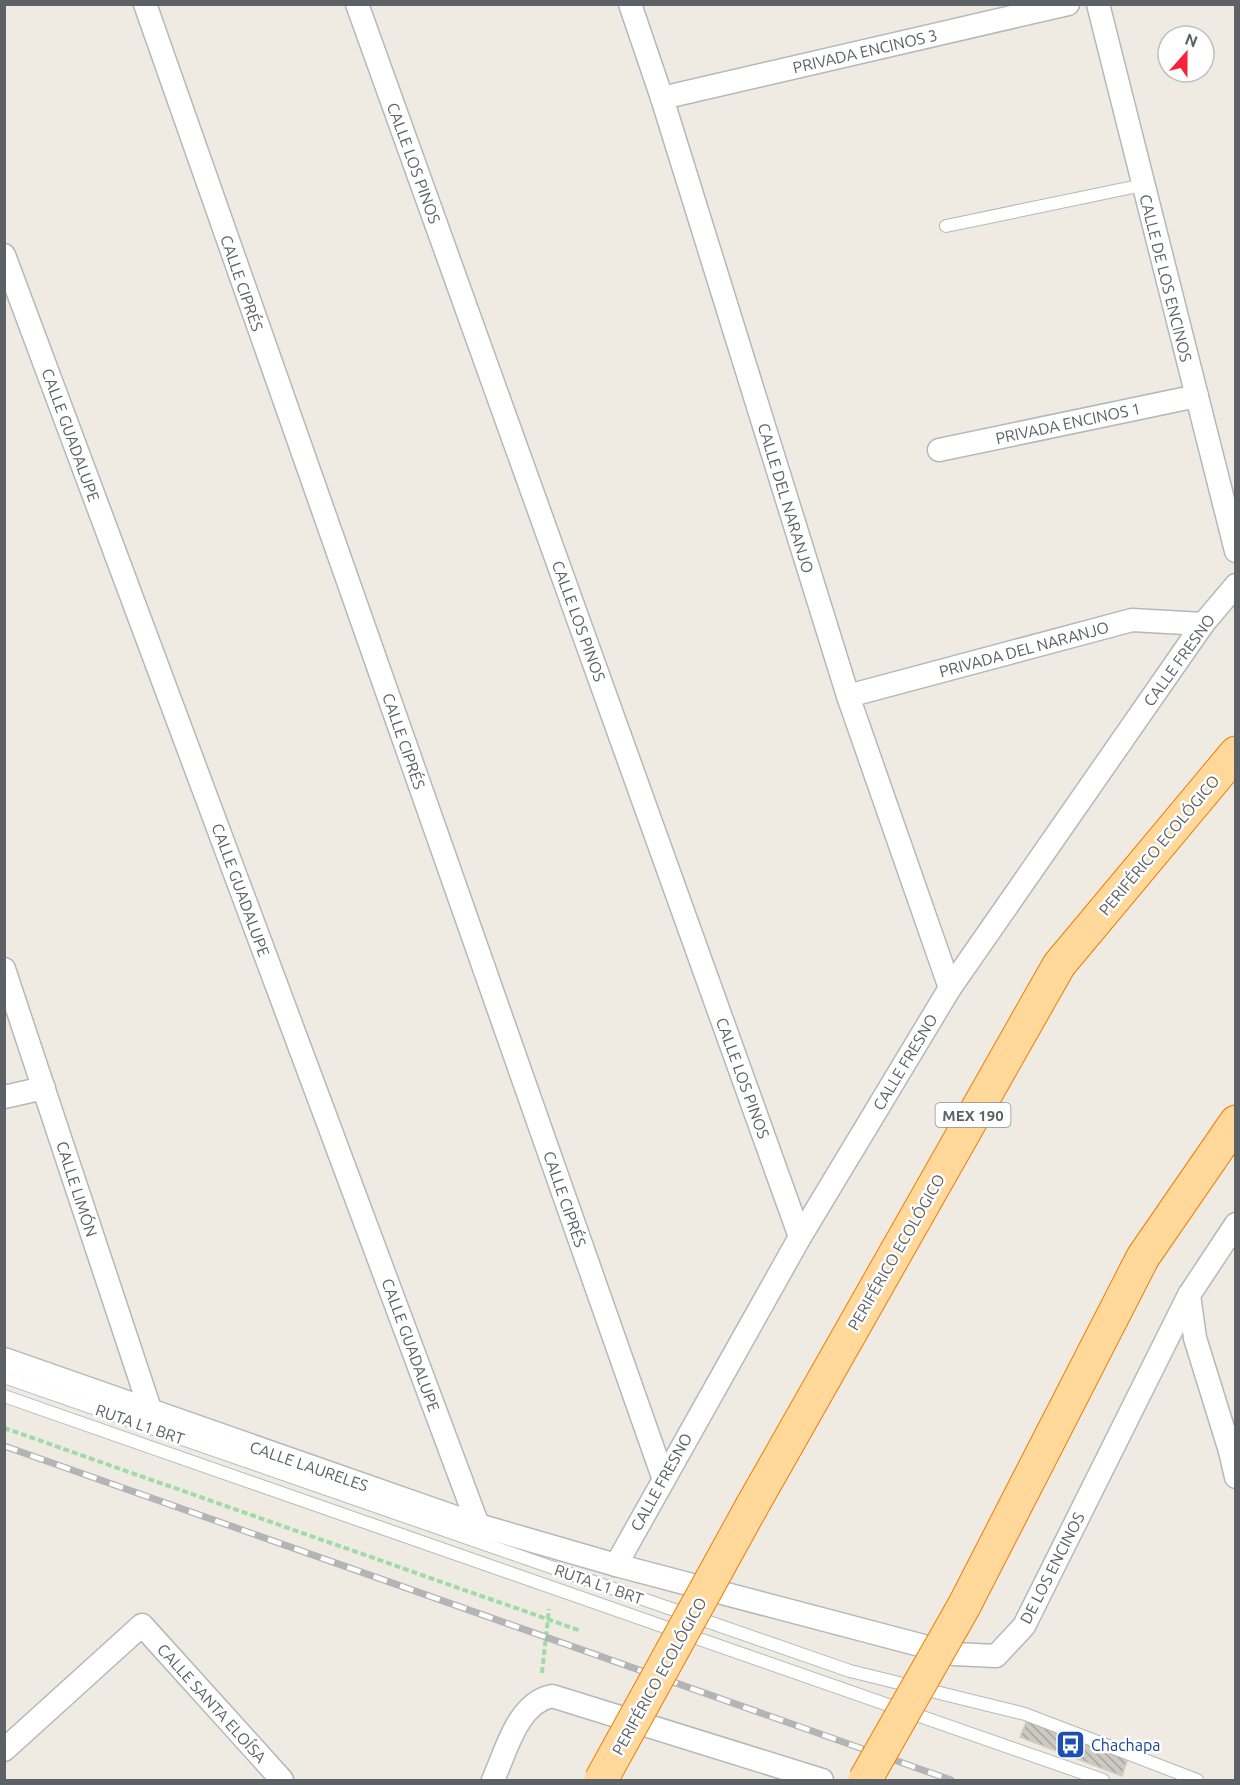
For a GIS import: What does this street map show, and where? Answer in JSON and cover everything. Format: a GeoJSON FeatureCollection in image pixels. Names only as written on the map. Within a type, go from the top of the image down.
{"type":"FeatureCollection","features":[{"type":"Feature","properties":{"kind":"highway","name":"PERIFÉRICO ECOLÓGICO"},"geometry":{"type":"LineString","coordinates":[[601,1780],[752,1506],[1059,965],[1236,753]]}},
{"type":"Feature","properties":{"kind":"highway"},"geometry":{"type":"LineString","coordinates":[[865,1780],[964,1606],[1143,1257],[1236,1122]]}},
{"type":"Feature","properties":{"kind":"street","name":"CALLE CIPRÉS"},"geometry":{"type":"LineString","coordinates":[[145,4],[663,1477]]}},
{"type":"Feature","properties":{"kind":"street","name":"CALLE LOS PINOS"},"geometry":{"type":"LineString","coordinates":[[357,4],[800,1237]]}},
{"type":"Feature","properties":{"kind":"street","name":"CALLE DEL NARANJO"},"geometry":{"type":"LineString","coordinates":[[630,4],[662,98],[848,696],[950,988]]}},
{"type":"Feature","properties":{"kind":"street","name":"PRIVADA ENCINOS 3"},"geometry":{"type":"LineString","coordinates":[[662,98],[1068,4]]}},
{"type":"Feature","properties":{"kind":"street","name":"CALLE DE LOS ENCINOS"},"geometry":{"type":"LineString","coordinates":[[1098,4],[1236,551]]}},
{"type":"Feature","properties":{"kind":"street","name":"CALLE GUADALUPE"},"geometry":{"type":"LineString","coordinates":[[4,255],[478,1525]]}},
{"type":"Feature","properties":{"kind":"street","name":"PRIVADA ENCINOS 1"},"geometry":{"type":"LineString","coordinates":[[939,450],[1197,396]]}},
{"type":"Feature","properties":{"kind":"street","name":"CALLE FRESNO"},"geometry":{"type":"LineString","coordinates":[[616,1565],[663,1477],[800,1237],[950,988],[1203,624],[1236,585]]}},
{"type":"Feature","properties":{"kind":"street","name":"PRIVADA DEL NARANJO"},"geometry":{"type":"LineString","coordinates":[[848,696],[1132,620],[1203,624]]}},
{"type":"Feature","properties":{"kind":"street","name":"CALLE LIMÓN"},"geometry":{"type":"LineString","coordinates":[[4,969],[150,1409]]}},
{"type":"Feature","properties":{"kind":"street"},"geometry":{"type":"LineString","coordinates":[[4,1097],[44,1088]]}},
{"type":"Feature","properties":{"kind":"street","name":"DE LOS ENCINOS"},"geometry":{"type":"LineString","coordinates":[[616,1565],[954,1654],[996,1656],[1024,1626],[1189,1295],[1236,1224]]}},
{"type":"Feature","properties":{"kind":"street"},"geometry":{"type":"LineString","coordinates":[[1189,1295],[1196,1338],[1233,1450],[1236,1477]]}},
{"type":"Feature","properties":{"kind":"street","name":"CALLE LAURELES"},"geometry":{"type":"LineString","coordinates":[[4,1359],[478,1525],[616,1565]]}},
{"type":"Feature","properties":{"kind":"street","name":"CALLE SANTA ELOÍSA"},"geometry":{"type":"LineString","coordinates":[[4,1750],[142,1625],[282,1780]]}},
{"type":"Feature","properties":{"kind":"street"},"geometry":{"type":"LineString","coordinates":[[493,1780],[520,1720],[541,1698],[552,1696],[566,1698],[822,1780]]}},
{"type":"Feature","properties":{"kind":"lane"},"geometry":{"type":"LineString","coordinates":[[946,226],[1143,185]]}},
{"type":"Feature","properties":{"kind":"lane","name":"RUTA L1 BRT"},"geometry":{"type":"LineString","coordinates":[[4,1377],[850,1671],[1025,1714],[1197,1780]]}},
{"type":"Feature","properties":{"kind":"lane","name":"RUTA L1 BRT"},"geometry":{"type":"LineString","coordinates":[[4,1396],[1103,1780]]}},
{"type":"Feature","properties":{"kind":"path"},"geometry":{"type":"LineString","coordinates":[[4,1428],[581,1631]]}},
{"type":"Feature","properties":{"kind":"path"},"geometry":{"type":"LineString","coordinates":[[541,1698],[547,1619],[553,1588]]}},
{"type":"Feature","properties":{"kind":"building"},"geometry":{"type":"Polygon","coordinates":[[[1027,1720],[1128,1758],[1122,1776],[1020,1737],[1027,1720]]]}},
{"type":"Feature","properties":{"kind":"railway"},"geometry":{"type":"LineString","coordinates":[[4,1446],[951,1780]]}},
{"type":"Feature","properties":{"kind":"place","name":"Chachapa"},"geometry":{"type":"Point","coordinates":[1070,1745]}}]}
